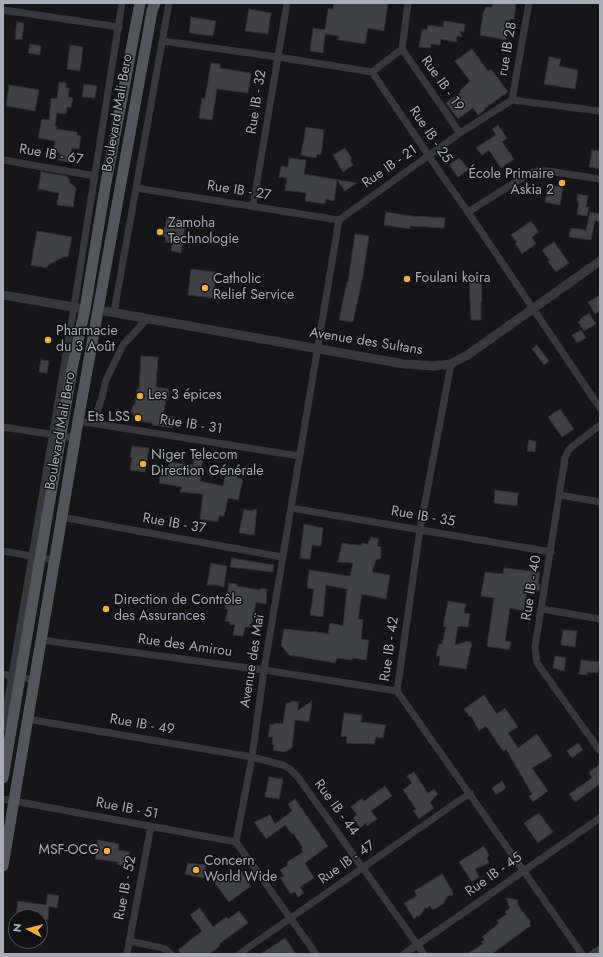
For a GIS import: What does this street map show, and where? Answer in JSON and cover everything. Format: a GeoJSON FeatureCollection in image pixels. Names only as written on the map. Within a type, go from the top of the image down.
{"type":"FeatureCollection","features":[{"type":"Feature","properties":{"kind":"main road","name":"Boulevard Mali Bero"},"geometry":{"type":"LineString","coordinates":[[3,778],[17,677],[57,436],[72,369],[80,308],[141,5]]}},
{"type":"Feature","properties":{"kind":"main road","name":"Boulevard Mali Bero"},"geometry":{"type":"LineString","coordinates":[[3,866],[8,800],[27,719],[78,421],[153,6]]}},
{"type":"Feature","properties":{"kind":"street","name":"Boulevard Mali Bero"},"geometry":{"type":"LineString","coordinates":[[80,308],[95,176],[122,3]]}},
{"type":"Feature","properties":{"kind":"street"},"geometry":{"type":"LineString","coordinates":[[114,312],[169,3]]}},
{"type":"Feature","properties":{"kind":"street","name":"Rue IB - 32"},"geometry":{"type":"LineString","coordinates":[[253,206],[287,3]]}},
{"type":"Feature","properties":{"kind":"street"},"geometry":{"type":"LineString","coordinates":[[163,41],[372,72],[402,49],[408,3]]}},
{"type":"Feature","properties":{"kind":"street","name":"rue IB 28"},"geometry":{"type":"LineString","coordinates":[[512,100],[529,3]]}},
{"type":"Feature","properties":{"kind":"street"},"geometry":{"type":"LineString","coordinates":[[3,10],[118,27]]}},
{"type":"Feature","properties":{"kind":"street","name":"Rue IB - 19"},"geometry":{"type":"LineString","coordinates":[[402,49],[460,133]]}},
{"type":"Feature","properties":{"kind":"street","name":"Rue IB - 25"},"geometry":{"type":"LineString","coordinates":[[372,72],[600,408]]}},
{"type":"Feature","properties":{"kind":"street"},"geometry":{"type":"LineString","coordinates":[[512,100],[600,111]]}},
{"type":"Feature","properties":{"kind":"street","name":"Rue IB - 21"},"geometry":{"type":"LineString","coordinates":[[339,220],[460,133],[512,100]]}},
{"type":"Feature","properties":{"kind":"street","name":"Rue IB - 67"},"geometry":{"type":"LineString","coordinates":[[3,160],[95,176]]}},
{"type":"Feature","properties":{"kind":"street"},"geometry":{"type":"LineString","coordinates":[[468,212],[530,172],[548,171],[600,179]]}},
{"type":"Feature","properties":{"kind":"street","name":"Rue IB - 27"},"geometry":{"type":"LineString","coordinates":[[136,188],[339,220]]}},
{"type":"Feature","properties":{"kind":"street"},"geometry":{"type":"LineString","coordinates":[[318,349],[339,220]]}},
{"type":"Feature","properties":{"kind":"street","name":"Avenue des Sultans"},"geometry":{"type":"LineString","coordinates":[[99,310],[404,364],[434,366],[451,364],[469,354],[600,261]]}},
{"type":"Feature","properties":{"kind":"street"},"geometry":{"type":"LineString","coordinates":[[3,295],[80,308]]}},
{"type":"Feature","properties":{"kind":"street"},"geometry":{"type":"LineString","coordinates":[[90,422],[98,409],[106,380],[123,345],[148,318]]}},
{"type":"Feature","properties":{"kind":"street","name":"Avenue des Maï"},"geometry":{"type":"LineString","coordinates":[[236,842],[252,757],[282,557],[318,349]]}},
{"type":"Feature","properties":{"kind":"street","name":"Rue IB - 42"},"geometry":{"type":"LineString","coordinates":[[451,364],[420,529],[398,691],[582,954]]}},
{"type":"Feature","properties":{"kind":"street","name":"Rue IB - 31"},"geometry":{"type":"LineString","coordinates":[[78,421],[299,456]]}},
{"type":"Feature","properties":{"kind":"street","name":"Rue IB - 40"},"geometry":{"type":"LineString","coordinates":[[600,425],[568,451],[565,458],[536,647],[537,663],[600,751]]}},
{"type":"Feature","properties":{"kind":"street"},"geometry":{"type":"LineString","coordinates":[[3,427],[75,438]]}},
{"type":"Feature","properties":{"kind":"street"},"geometry":{"type":"LineString","coordinates":[[560,495],[600,502]]}},
{"type":"Feature","properties":{"kind":"street","name":"Rue IB - 35"},"geometry":{"type":"LineString","coordinates":[[291,508],[551,552]]}},
{"type":"Feature","properties":{"kind":"street","name":"Rue IB - 37"},"geometry":{"type":"LineString","coordinates":[[62,517],[282,557]]}},
{"type":"Feature","properties":{"kind":"street"},"geometry":{"type":"LineString","coordinates":[[3,551],[54,560]]}},
{"type":"Feature","properties":{"kind":"street"},"geometry":{"type":"LineString","coordinates":[[542,609],[600,619]]}},
{"type":"Feature","properties":{"kind":"street","name":"Rue des Amirou"},"geometry":{"type":"LineString","coordinates":[[41,640],[264,670],[398,691]]}},
{"type":"Feature","properties":{"kind":"street"},"geometry":{"type":"LineString","coordinates":[[3,674],[34,680]]}},
{"type":"Feature","properties":{"kind":"street","name":"Boulevard Mali Bero"},"geometry":{"type":"LineString","coordinates":[[3,728],[17,677]]}},
{"type":"Feature","properties":{"kind":"street","name":"Rue IB - 49"},"geometry":{"type":"LineString","coordinates":[[27,719],[252,757]]}},
{"type":"Feature","properties":{"kind":"street","name":"Rue IB - 44"},"geometry":{"type":"LineString","coordinates":[[252,757],[282,765],[290,769],[298,777],[424,954]]}},
{"type":"Feature","properties":{"kind":"street","name":"Rue IB - 47"},"geometry":{"type":"LineString","coordinates":[[239,954],[470,793]]}},
{"type":"Feature","properties":{"kind":"street","name":"Rue IB - 51"},"geometry":{"type":"LineString","coordinates":[[8,800],[236,842]]}},
{"type":"Feature","properties":{"kind":"street","name":"Rue IB - 45"},"geometry":{"type":"LineString","coordinates":[[404,954],[600,818]]}},
{"type":"Feature","properties":{"kind":"street","name":"Rue IB - 52"},"geometry":{"type":"LineString","coordinates":[[127,954],[151,826]]}},
{"type":"Feature","properties":{"kind":"street"},"geometry":{"type":"LineString","coordinates":[[236,842],[292,918],[316,954]]}},
{"type":"Feature","properties":{"kind":"street"},"geometry":{"type":"LineString","coordinates":[[129,941],[165,949],[171,954]]}},
{"type":"Feature","properties":{"kind":"street"},"geometry":{"type":"LineString","coordinates":[[592,954],[600,949]]}},
{"type":"Feature","properties":{"kind":"building"},"geometry":{"type":"Polygon","coordinates":[[[334,3],[388,3],[384,31],[368,28],[365,44],[338,40],[339,36],[325,34],[323,53],[310,51],[313,28],[325,30],[328,9],[333,9],[334,3]]]}},
{"type":"Feature","properties":{"kind":"building"},"geometry":{"type":"Polygon","coordinates":[[[493,3],[516,3],[514,19],[510,19],[506,40],[480,35],[483,13],[486,7],[492,7],[493,3]]]}},
{"type":"Feature","properties":{"kind":"building"},"geometry":{"type":"Polygon","coordinates":[[[249,9],[271,13],[268,34],[245,31],[249,9]]]}},
{"type":"Feature","properties":{"kind":"building"},"geometry":{"type":"Polygon","coordinates":[[[191,17],[216,21],[213,36],[189,33],[191,17]]]}},
{"type":"Feature","properties":{"kind":"building"},"geometry":{"type":"Polygon","coordinates":[[[444,21],[465,24],[464,32],[459,31],[463,37],[457,36],[456,42],[441,39],[440,45],[431,44],[430,48],[419,47],[422,29],[427,30],[428,25],[443,27],[444,21]]]}},
{"type":"Feature","properties":{"kind":"building"},"geometry":{"type":"Polygon","coordinates":[[[17,22],[24,23],[22,39],[15,39],[17,22]]]}},
{"type":"Feature","properties":{"kind":"building"},"geometry":{"type":"Polygon","coordinates":[[[30,44],[41,46],[40,55],[28,53],[30,44]]]}},
{"type":"Feature","properties":{"kind":"building"},"geometry":{"type":"Polygon","coordinates":[[[70,45],[83,47],[80,71],[67,69],[70,45]]]}},
{"type":"Feature","properties":{"kind":"building"},"geometry":{"type":"Polygon","coordinates":[[[472,49],[488,71],[491,69],[508,92],[478,115],[473,108],[458,119],[446,103],[461,92],[460,91],[470,81],[455,61],[472,49]]]}},
{"type":"Feature","properties":{"kind":"building"},"geometry":{"type":"Polygon","coordinates":[[[549,57],[561,59],[559,66],[578,70],[575,89],[544,84],[549,57]]]}},
{"type":"Feature","properties":{"kind":"building"},"geometry":{"type":"Polygon","coordinates":[[[211,63],[220,64],[220,68],[251,73],[248,93],[217,89],[212,120],[199,118],[202,98],[205,99],[211,63]]]}},
{"type":"Feature","properties":{"kind":"building"},"geometry":{"type":"Polygon","coordinates":[[[59,82],[66,83],[66,88],[69,88],[68,97],[73,98],[71,107],[67,107],[66,114],[57,113],[56,129],[77,132],[77,135],[81,136],[79,149],[72,148],[68,162],[58,160],[60,153],[53,152],[55,141],[38,138],[42,119],[49,120],[51,98],[57,99],[59,82]]]}},
{"type":"Feature","properties":{"kind":"building"},"geometry":{"type":"Polygon","coordinates":[[[84,84],[97,86],[95,98],[82,97],[84,84]]]}},
{"type":"Feature","properties":{"kind":"building"},"geometry":{"type":"Polygon","coordinates":[[[9,85],[39,90],[35,111],[6,106],[9,85]]]}},
{"type":"Feature","properties":{"kind":"building"},"geometry":{"type":"Polygon","coordinates":[[[498,125],[507,138],[502,142],[514,159],[501,168],[489,150],[482,155],[476,148],[496,135],[492,129],[498,125]]]}},
{"type":"Feature","properties":{"kind":"building"},"geometry":{"type":"Polygon","coordinates":[[[306,127],[324,130],[321,155],[317,154],[316,158],[301,155],[306,127]]]}},
{"type":"Feature","properties":{"kind":"building"},"geometry":{"type":"Polygon","coordinates":[[[345,148],[352,159],[350,160],[353,165],[343,172],[333,155],[345,148]]]}},
{"type":"Feature","properties":{"kind":"building"},"geometry":{"type":"Polygon","coordinates":[[[592,150],[600,151],[600,169],[589,167],[592,150]]]}},
{"type":"Feature","properties":{"kind":"building"},"geometry":{"type":"Polygon","coordinates":[[[289,158],[306,160],[304,174],[357,183],[345,191],[337,180],[334,201],[326,199],[325,204],[305,201],[306,193],[285,190],[287,178],[279,177],[281,166],[288,167],[289,158]]]}},
{"type":"Feature","properties":{"kind":"building"},"geometry":{"type":"Polygon","coordinates":[[[459,158],[469,169],[458,177],[449,165],[459,158]]]}},
{"type":"Feature","properties":{"kind":"building"},"geometry":{"type":"Polygon","coordinates":[[[41,172],[66,176],[70,180],[69,182],[76,188],[73,207],[57,205],[59,193],[38,189],[41,172]]]}},
{"type":"Feature","properties":{"kind":"building"},"geometry":{"type":"Polygon","coordinates":[[[548,185],[563,187],[560,205],[545,202],[548,185]]]}},
{"type":"Feature","properties":{"kind":"building"},"geometry":{"type":"Polygon","coordinates":[[[578,194],[588,196],[586,207],[589,207],[587,216],[577,214],[579,202],[577,202],[578,194]]]}},
{"type":"Feature","properties":{"kind":"building"},"geometry":{"type":"Polygon","coordinates":[[[386,212],[411,216],[445,218],[444,228],[410,226],[410,229],[384,225],[386,212]]]}},
{"type":"Feature","properties":{"kind":"building"},"geometry":{"type":"Polygon","coordinates":[[[590,212],[600,214],[600,222],[595,221],[591,240],[569,237],[571,228],[586,230],[590,212]]]}},
{"type":"Feature","properties":{"kind":"building"},"geometry":{"type":"Polygon","coordinates":[[[167,217],[186,220],[181,253],[171,251],[172,243],[165,242],[166,237],[163,236],[167,217]]]}},
{"type":"Feature","properties":{"kind":"building"},"geometry":{"type":"Polygon","coordinates":[[[531,221],[539,232],[532,237],[536,244],[522,254],[515,243],[517,242],[511,235],[531,221]]]}},
{"type":"Feature","properties":{"kind":"building"},"geometry":{"type":"Polygon","coordinates":[[[37,231],[72,237],[68,257],[63,257],[48,265],[47,268],[31,265],[37,231]]]}},
{"type":"Feature","properties":{"kind":"building"},"geometry":{"type":"Polygon","coordinates":[[[355,234],[369,236],[363,275],[353,322],[339,320],[348,282],[355,234]]]}},
{"type":"Feature","properties":{"kind":"building"},"geometry":{"type":"Polygon","coordinates":[[[554,242],[569,263],[556,272],[548,262],[550,261],[542,250],[554,242]]]}},
{"type":"Feature","properties":{"kind":"building"},"geometry":{"type":"Polygon","coordinates":[[[191,269],[216,272],[213,298],[188,295],[191,269]]]}},
{"type":"Feature","properties":{"kind":"building"},"geometry":{"type":"Polygon","coordinates":[[[469,276],[481,276],[481,320],[471,320],[469,276]]]}},
{"type":"Feature","properties":{"kind":"building"},"geometry":{"type":"Polygon","coordinates":[[[600,295],[600,311],[595,314],[588,302],[600,295]]]}},
{"type":"Feature","properties":{"kind":"building"},"geometry":{"type":"Polygon","coordinates":[[[589,313],[596,324],[584,331],[578,322],[589,313]]]}},
{"type":"Feature","properties":{"kind":"building"},"geometry":{"type":"Polygon","coordinates":[[[581,330],[586,338],[577,343],[572,335],[581,330]]]}},
{"type":"Feature","properties":{"kind":"building"},"geometry":{"type":"Polygon","coordinates":[[[537,345],[549,361],[544,365],[532,349],[537,345]]]}},
{"type":"Feature","properties":{"kind":"building"},"geometry":{"type":"Polygon","coordinates":[[[141,356],[158,357],[156,387],[169,389],[168,400],[166,400],[163,416],[175,417],[173,428],[133,420],[134,413],[131,413],[133,405],[135,405],[137,389],[139,389],[141,356]]]}},
{"type":"Feature","properties":{"kind":"building"},"geometry":{"type":"Polygon","coordinates":[[[41,360],[49,361],[47,373],[39,372],[41,360]]]}},
{"type":"Feature","properties":{"kind":"building"},"geometry":{"type":"Polygon","coordinates":[[[560,409],[574,429],[562,437],[548,417],[560,409]]]}},
{"type":"Feature","properties":{"kind":"building"},"geometry":{"type":"Polygon","coordinates":[[[529,440],[536,442],[535,452],[527,451],[529,440]]]}},
{"type":"Feature","properties":{"kind":"building"},"geometry":{"type":"Polygon","coordinates":[[[132,446],[149,448],[145,472],[130,470],[132,446]]]}},
{"type":"Feature","properties":{"kind":"building"},"geometry":{"type":"Polygon","coordinates":[[[194,457],[203,458],[200,481],[223,486],[225,476],[230,476],[231,472],[238,473],[237,478],[243,479],[238,500],[228,498],[224,516],[219,516],[218,522],[200,519],[203,494],[180,492],[182,487],[159,483],[161,468],[168,469],[169,462],[193,465],[194,457]]]}},
{"type":"Feature","properties":{"kind":"building"},"geometry":{"type":"Polygon","coordinates":[[[495,490],[518,493],[517,506],[494,503],[495,490]]]}},
{"type":"Feature","properties":{"kind":"building"},"geometry":{"type":"Polygon","coordinates":[[[244,509],[250,511],[257,509],[254,535],[239,533],[244,509]]]}},
{"type":"Feature","properties":{"kind":"building"},"geometry":{"type":"Polygon","coordinates":[[[304,524],[323,528],[321,546],[312,545],[310,559],[300,558],[304,524]]]}},
{"type":"Feature","properties":{"kind":"building"},"geometry":{"type":"Polygon","coordinates":[[[371,537],[379,539],[377,546],[381,547],[381,558],[376,560],[372,572],[390,575],[386,599],[362,594],[358,619],[363,620],[361,639],[369,640],[366,660],[337,658],[335,663],[289,655],[281,645],[284,629],[313,631],[328,634],[330,623],[343,626],[347,589],[326,585],[323,617],[310,615],[314,589],[307,588],[309,570],[350,576],[353,563],[338,562],[342,543],[355,545],[361,545],[362,543],[368,544],[371,537]]]}},
{"type":"Feature","properties":{"kind":"building"},"geometry":{"type":"Polygon","coordinates":[[[232,558],[274,565],[273,572],[230,567],[232,558]]]}},
{"type":"Feature","properties":{"kind":"building"},"geometry":{"type":"Polygon","coordinates":[[[211,563],[227,566],[224,587],[207,585],[211,563]]]}},
{"type":"Feature","properties":{"kind":"building"},"geometry":{"type":"Polygon","coordinates":[[[504,568],[540,572],[538,584],[540,584],[539,591],[527,590],[524,611],[510,608],[505,641],[511,642],[509,650],[487,646],[494,598],[481,596],[485,572],[503,574],[504,568]]]}},
{"type":"Feature","properties":{"kind":"building"},"geometry":{"type":"Polygon","coordinates":[[[229,583],[260,590],[261,588],[267,589],[266,604],[256,602],[251,627],[245,627],[243,636],[233,635],[235,625],[225,621],[228,609],[225,609],[229,583]]]}},
{"type":"Feature","properties":{"kind":"building"},"geometry":{"type":"Polygon","coordinates":[[[448,601],[466,604],[464,613],[470,614],[468,627],[458,626],[455,645],[468,641],[472,643],[466,669],[439,665],[440,656],[436,656],[439,644],[442,644],[446,627],[443,626],[448,601]]]}},
{"type":"Feature","properties":{"kind":"building"},"geometry":{"type":"Polygon","coordinates":[[[563,630],[577,631],[575,647],[561,645],[563,630]]]}},
{"type":"Feature","properties":{"kind":"building"},"geometry":{"type":"Polygon","coordinates":[[[555,656],[566,658],[564,671],[553,668],[555,656]]]}},
{"type":"Feature","properties":{"kind":"building"},"geometry":{"type":"Polygon","coordinates":[[[581,660],[599,662],[598,673],[587,672],[587,675],[579,674],[581,660]]]}},
{"type":"Feature","properties":{"kind":"building"},"geometry":{"type":"Polygon","coordinates":[[[484,695],[497,714],[505,708],[518,727],[508,733],[518,748],[537,734],[552,756],[532,768],[548,791],[533,802],[529,796],[532,794],[506,749],[503,751],[486,726],[479,731],[471,716],[470,717],[464,709],[484,695]]]}},
{"type":"Feature","properties":{"kind":"building"},"geometry":{"type":"Polygon","coordinates":[[[292,701],[299,702],[297,711],[312,701],[309,722],[295,720],[292,748],[285,752],[273,750],[273,737],[268,737],[270,724],[283,724],[286,703],[290,703],[292,701]]]}},
{"type":"Feature","properties":{"kind":"building"},"geometry":{"type":"Polygon","coordinates":[[[344,713],[362,715],[361,722],[386,725],[383,738],[376,737],[374,744],[346,743],[347,737],[341,736],[344,713]]]}},
{"type":"Feature","properties":{"kind":"building"},"geometry":{"type":"Polygon","coordinates":[[[578,743],[583,750],[572,758],[567,751],[578,743]]]}},
{"type":"Feature","properties":{"kind":"building"},"geometry":{"type":"Polygon","coordinates":[[[600,764],[600,784],[575,802],[569,794],[592,778],[589,772],[600,764]]]}},
{"type":"Feature","properties":{"kind":"building"},"geometry":{"type":"Polygon","coordinates":[[[414,772],[428,793],[434,789],[438,794],[430,802],[434,808],[419,819],[413,811],[416,809],[403,790],[412,783],[407,776],[414,772]]]}},
{"type":"Feature","properties":{"kind":"building"},"geometry":{"type":"Polygon","coordinates":[[[269,777],[283,779],[279,799],[265,797],[269,777]]]}},
{"type":"Feature","properties":{"kind":"building"},"geometry":{"type":"Polygon","coordinates":[[[502,781],[506,788],[496,795],[492,788],[502,781]]]}},
{"type":"Feature","properties":{"kind":"building"},"geometry":{"type":"Polygon","coordinates":[[[385,786],[392,796],[371,811],[377,819],[367,826],[366,823],[360,828],[353,818],[357,815],[351,807],[362,798],[364,801],[385,786]]]}},
{"type":"Feature","properties":{"kind":"building"},"geometry":{"type":"Polygon","coordinates":[[[295,799],[328,846],[305,863],[314,878],[300,887],[304,893],[298,897],[295,892],[291,894],[280,878],[284,876],[280,870],[288,865],[287,862],[303,852],[301,849],[303,848],[293,833],[292,834],[285,825],[266,839],[254,822],[270,815],[275,824],[292,811],[288,804],[295,799]]]}},
{"type":"Feature","properties":{"kind":"building"},"geometry":{"type":"Polygon","coordinates":[[[539,813],[553,832],[538,843],[524,823],[539,813]]]}},
{"type":"Feature","properties":{"kind":"building","name":"MSF-OCG"},"geometry":{"type":"Polygon","coordinates":[[[98,840],[119,844],[118,850],[130,852],[128,866],[117,864],[118,862],[95,859],[98,840]]]}},
{"type":"Feature","properties":{"kind":"building"},"geometry":{"type":"Polygon","coordinates":[[[484,846],[489,855],[487,858],[489,863],[475,869],[479,877],[472,882],[459,862],[484,846]]]}},
{"type":"Feature","properties":{"kind":"building","name":"Concern World Wide"},"geometry":{"type":"Polygon","coordinates":[[[188,863],[206,865],[204,878],[185,874],[188,863]]]}},
{"type":"Feature","properties":{"kind":"building"},"geometry":{"type":"Polygon","coordinates":[[[240,870],[251,886],[229,902],[214,882],[229,872],[232,876],[240,870]]]}},
{"type":"Feature","properties":{"kind":"building"},"geometry":{"type":"Polygon","coordinates":[[[442,874],[452,890],[453,895],[448,896],[443,904],[433,910],[430,906],[425,908],[420,916],[417,916],[414,919],[404,903],[417,896],[414,891],[442,874]]]}},
{"type":"Feature","properties":{"kind":"building"},"geometry":{"type":"Polygon","coordinates":[[[48,894],[59,896],[57,908],[49,906],[48,920],[48,909],[17,909],[18,901],[46,905],[48,894]]]}},
{"type":"Feature","properties":{"kind":"building"},"geometry":{"type":"Polygon","coordinates":[[[506,898],[518,900],[517,904],[530,921],[530,926],[492,954],[467,954],[483,944],[481,942],[485,940],[482,937],[499,923],[497,921],[507,914],[505,912],[510,908],[506,898]]]}},
{"type":"Feature","properties":{"kind":"building"},"geometry":{"type":"Polygon","coordinates":[[[200,908],[213,927],[226,917],[228,919],[239,911],[248,923],[219,944],[220,946],[209,954],[181,954],[178,950],[202,931],[190,915],[200,908]]]}},
{"type":"Feature","properties":{"kind":"building"},"geometry":{"type":"Polygon","coordinates":[[[285,938],[296,954],[261,954],[285,938]]]}},
{"type":"Feature","properties":{"kind":"place","name":"École Primaire Askia 2"},"geometry":{"type":"Point","coordinates":[562,183]}},
{"type":"Feature","properties":{"kind":"place","name":"Zamoha Technologie"},"geometry":{"type":"Point","coordinates":[160,232]}},
{"type":"Feature","properties":{"kind":"place","name":"Foulani koira"},"geometry":{"type":"Point","coordinates":[407,279]}},
{"type":"Feature","properties":{"kind":"place","name":"Catholic Relief Service"},"geometry":{"type":"Point","coordinates":[205,288]}},
{"type":"Feature","properties":{"kind":"place","name":"Pharmacie du 3 Août"},"geometry":{"type":"Point","coordinates":[48,340]}},
{"type":"Feature","properties":{"kind":"place","name":"Les 3 épices"},"geometry":{"type":"Point","coordinates":[140,396]}},
{"type":"Feature","properties":{"kind":"place","name":"Ets LSS"},"geometry":{"type":"Point","coordinates":[138,418]}},
{"type":"Feature","properties":{"kind":"place","name":"Niger Telecom Direction Générale"},"geometry":{"type":"Point","coordinates":[143,464]}},
{"type":"Feature","properties":{"kind":"place","name":"Direction de Contrôle des Assurances"},"geometry":{"type":"Point","coordinates":[106,609]}},
{"type":"Feature","properties":{"kind":"place","name":"MSF-OCG"},"geometry":{"type":"Point","coordinates":[107,851]}},
{"type":"Feature","properties":{"kind":"place","name":"Concern World Wide"},"geometry":{"type":"Point","coordinates":[196,870]}}]}
